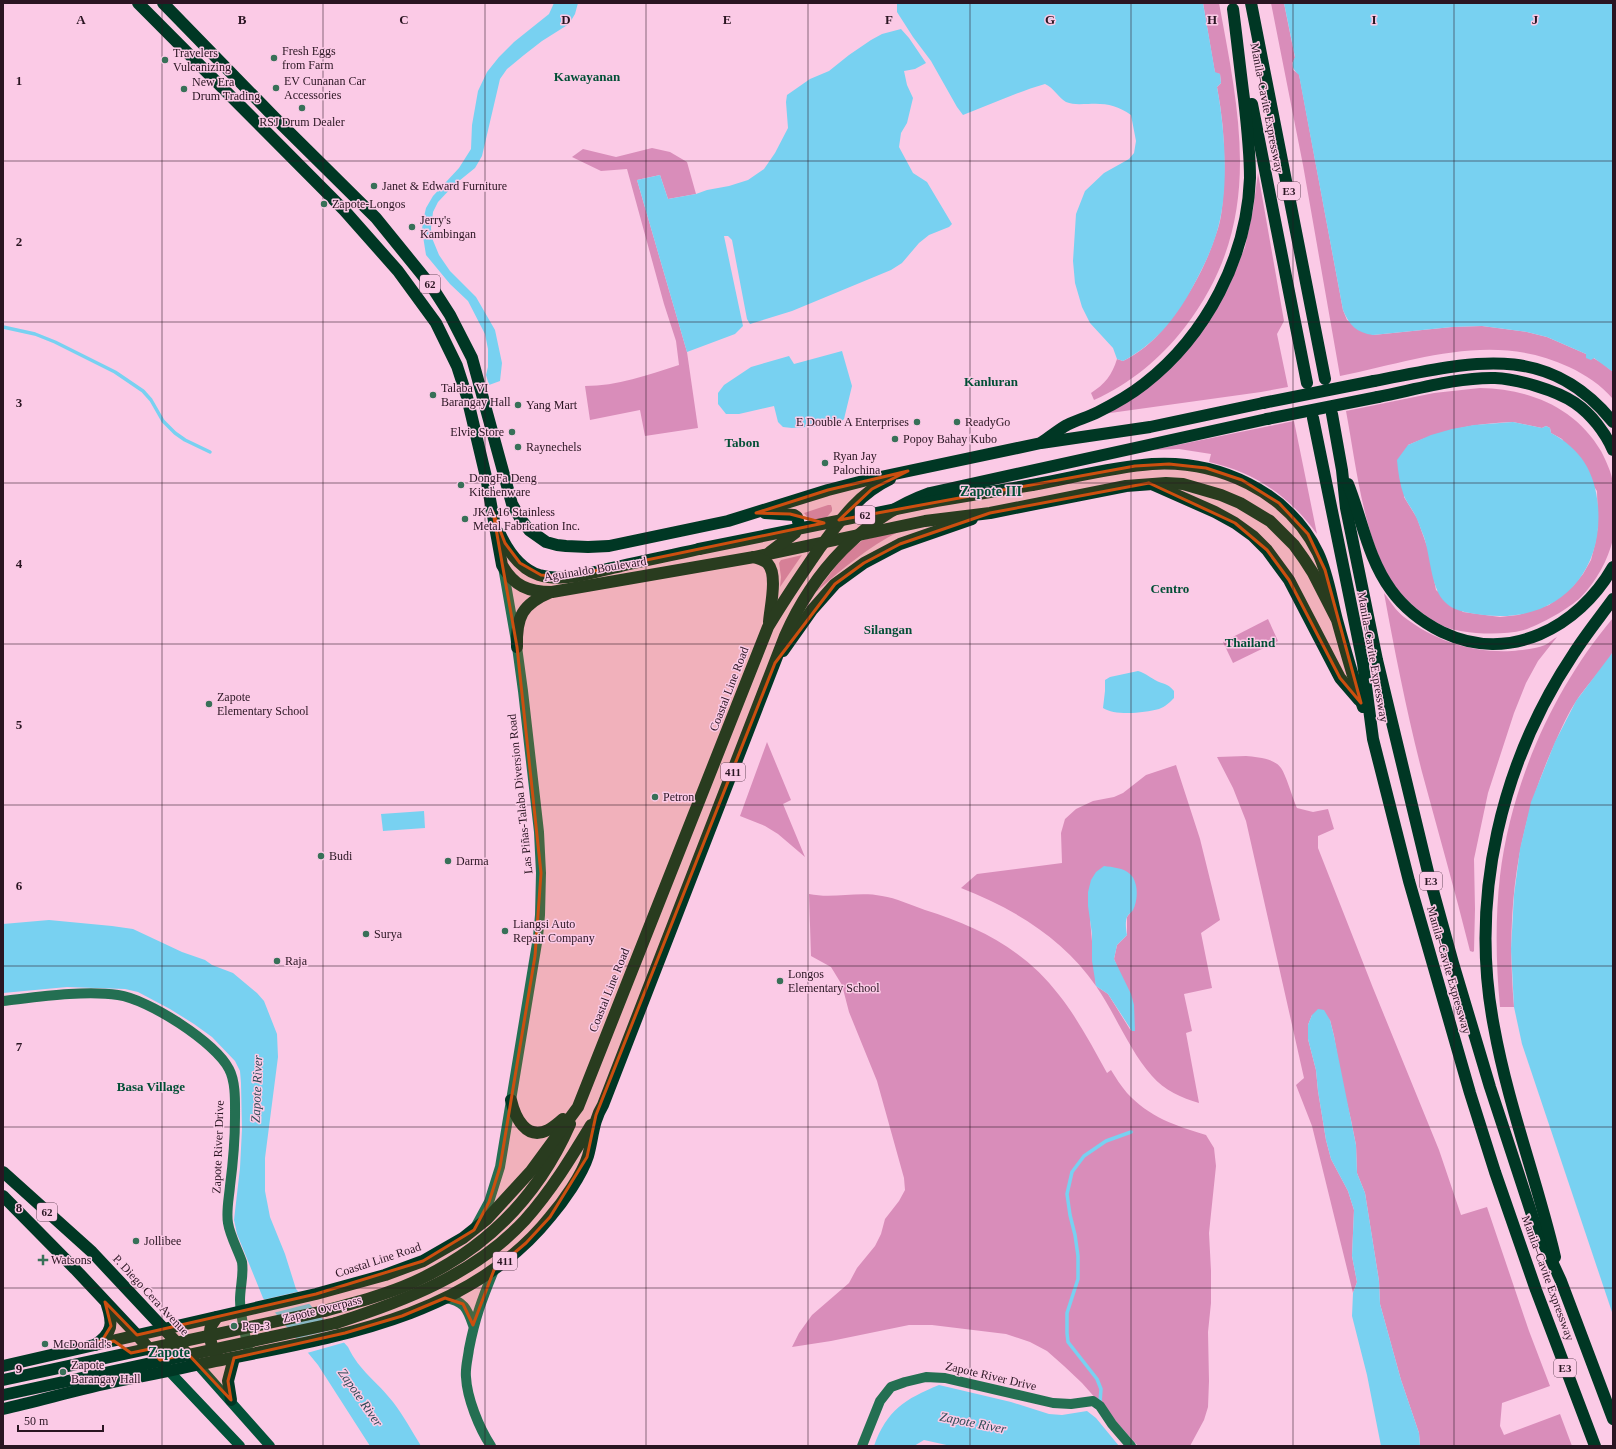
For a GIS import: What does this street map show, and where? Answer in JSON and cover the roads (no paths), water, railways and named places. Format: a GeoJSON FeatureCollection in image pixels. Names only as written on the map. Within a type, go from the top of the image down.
{"type":"FeatureCollection","features":[{"type":"Feature","properties":{"kind":"highway","name":"Aguinaldo Boulevard"},"geometry":{"type":"LineString","coordinates":[[138,3],[344,210],[384,254],[421,300],[441,333],[461,376],[476,429],[502,565],[507,574],[520,586],[540,592],[552,592],[754,557],[919,522],[990,513],[1098,490],[1149,483],[1183,484],[1199,488],[1240,503],[1270,521],[1290,541],[1304,559],[1313,573],[1336,618]]}},
{"type":"Feature","properties":{"kind":"highway","name":"Aguinaldo Boulevard"},"geometry":{"type":"LineString","coordinates":[[163,3],[269,112],[376,218],[432,287],[450,315],[472,358],[512,504],[529,530],[538,537],[556,545],[595,547],[644,539],[728,521],[828,490],[908,471],[1040,443],[1150,427],[1263,403],[1465,364],[1490,362],[1517,364],[1550,373],[1567,381],[1592,400],[1613,422]]}},
{"type":"Feature","properties":{"kind":"highway","name":"Manila–Cavite Expressway"},"geometry":{"type":"LineString","coordinates":[[1251,3],[1325,379]]}},
{"type":"Feature","properties":{"kind":"highway"},"geometry":{"type":"LineString","coordinates":[[1040,443],[1067,425],[1116,402],[1155,375],[1174,357],[1200,327],[1225,280],[1241,238],[1250,178],[1247,126],[1233,6]]}},
{"type":"Feature","properties":{"kind":"highway","name":"Manila–Cavite Expressway"},"geometry":{"type":"LineString","coordinates":[[1233,6],[1307,383]]}},
{"type":"Feature","properties":{"kind":"highway"},"geometry":{"type":"LineString","coordinates":[[856,536],[888,512],[930,493],[1267,419],[1462,381],[1495,378],[1524,382],[1551,392],[1575,403],[1597,423],[1613,450]]}},
{"type":"Feature","properties":{"kind":"highway","name":"Manila–Cavite Expressway"},"geometry":{"type":"LineString","coordinates":[[1332,414],[1342,470],[1346,508],[1366,608],[1399,754],[1429,876],[1502,1126],[1536,1227],[1561,1281],[1613,1419]]}},
{"type":"Feature","properties":{"kind":"highway","name":"Manila–Cavite Expressway"},"geometry":{"type":"LineString","coordinates":[[1313,418],[1363,663],[1373,738],[1409,881],[1495,1172],[1536,1290],[1595,1446]]}},
{"type":"Feature","properties":{"kind":"highway","name":"62"},"geometry":{"type":"LineString","coordinates":[[493,512],[499,531],[505,543],[512,554],[530,571],[547,577],[576,576],[928,502],[1135,466],[1158,464],[1194,466],[1225,473],[1242,480],[1262,491],[1279,503],[1294,517],[1308,534],[1318,553],[1325,570],[1336,618]]}},
{"type":"Feature","properties":{"kind":"highway"},"geometry":{"type":"LineString","coordinates":[[1342,470],[1357,506],[1375,562],[1391,590],[1400,601],[1422,620],[1435,628],[1461,639],[1477,643],[1505,643],[1525,640],[1548,631],[1567,620],[1585,604],[1603,584],[1613,567]]}},
{"type":"Feature","properties":{"kind":"highway","name":"Coastal Line Road"},"geometry":{"type":"LineString","coordinates":[[164,1329],[316,1294],[423,1261],[450,1246],[474,1230],[531,1171],[578,1107],[768,627],[787,594],[846,513],[864,495],[880,484],[908,471]]}},
{"type":"Feature","properties":{"kind":"highway"},"geometry":{"type":"LineString","coordinates":[[1149,483],[1215,512],[1235,523],[1253,536],[1267,550],[1289,580],[1340,678],[1361,703]]}},
{"type":"Feature","properties":{"kind":"highway"},"geometry":{"type":"LineString","coordinates":[[756,513],[790,514],[794,515],[798,520],[799,525],[795,533],[767,554]]}},
{"type":"Feature","properties":{"kind":"highway"},"geometry":{"type":"LineString","coordinates":[[775,663],[812,610],[836,584],[864,563],[900,544],[990,513]]}},
{"type":"Feature","properties":{"kind":"highway","name":"411"},"geometry":{"type":"LineString","coordinates":[[3,1409],[119,1381],[345,1334],[402,1316],[472,1285],[494,1270],[526,1243],[550,1218],[562,1201],[587,1157],[596,1115],[606,1097],[691,881],[784,636],[800,604],[826,569],[856,536]]}},
{"type":"Feature","properties":{"kind":"highway"},"geometry":{"type":"LineString","coordinates":[[754,557],[766,562],[772,573],[768,627]]}},
{"type":"Feature","properties":{"kind":"highway"},"geometry":{"type":"LineString","coordinates":[[517,647],[517,625],[520,617],[532,602],[552,592]]}},
{"type":"Feature","properties":{"kind":"highway"},"geometry":{"type":"LineString","coordinates":[[1561,1281],[1548,1224],[1505,1077],[1493,1026],[1486,964],[1486,916],[1489,882],[1500,821],[1514,772],[1527,738],[1556,682],[1573,654],[1613,599]]}},
{"type":"Feature","properties":{"kind":"highway"},"geometry":{"type":"LineString","coordinates":[[1336,618],[1373,738]]}},
{"type":"Feature","properties":{"kind":"highway"},"geometry":{"type":"LineString","coordinates":[[671,872],[691,881]]}},
{"type":"Feature","properties":{"kind":"highway"},"geometry":{"type":"LineString","coordinates":[[510,1100],[519,1122],[523,1127],[536,1132],[549,1130],[578,1107]]}},
{"type":"Feature","properties":{"kind":"highway","name":"Zapote Overpass"},"geometry":{"type":"LineString","coordinates":[[3,1380],[324,1311],[388,1292],[413,1282],[437,1270],[480,1243],[515,1212],[559,1151],[578,1107]]}},
{"type":"Feature","properties":{"kind":"highway","name":"Zapote Overpass"},"geometry":{"type":"LineString","coordinates":[[3,1395],[336,1323],[419,1293],[445,1280],[489,1252],[525,1220],[557,1180],[596,1115]]}},
{"type":"Feature","properties":{"kind":"highway","name":"P. Diego Cera Avenue"},"geometry":{"type":"LineString","coordinates":[[3,1172],[92,1252],[198,1365]]}},
{"type":"Feature","properties":{"kind":"highway","name":"62"},"geometry":{"type":"LineString","coordinates":[[3,1196],[106,1302],[169,1371]]}},
{"type":"Feature","properties":{"kind":"highway"},"geometry":{"type":"LineString","coordinates":[[93,1346],[103,1339],[110,1326],[111,1318],[106,1302]]}},
{"type":"Feature","properties":{"kind":"highway"},"geometry":{"type":"LineString","coordinates":[[217,1317],[211,1326],[210,1334],[214,1353],[222,1360]]}},
{"type":"Feature","properties":{"kind":"highway","name":"411"},"geometry":{"type":"LineString","coordinates":[[3,1366],[164,1329]]}},
{"type":"Feature","properties":{"kind":"highway"},"geometry":{"type":"LineString","coordinates":[[114,1341],[131,1353],[136,1362],[136,1369],[131,1376],[119,1381]]}},
{"type":"Feature","properties":{"kind":"highway"},"geometry":{"type":"LineString","coordinates":[[231,1400],[228,1381],[234,1358]]}},
{"type":"Feature","properties":{"kind":"main road","name":"Las Piñas-Talaba Diversion Road"},"geometry":{"type":"LineString","coordinates":[[474,1230],[489,1202],[495,1186],[538,937],[541,895],[541,856],[539,832],[517,647],[502,565]]}},
{"type":"Feature","properties":{"kind":"main road","name":"Zapote River Drive"},"geometry":{"type":"LineString","coordinates":[[3,1001],[76,994],[116,994],[130,997],[145,1003],[184,1027],[209,1046],[225,1062],[230,1070],[232,1079],[235,1117],[228,1224],[242,1262],[243,1269],[240,1286],[241,1312],[249,1354]]}},
{"type":"Feature","properties":{"kind":"main road"},"geometry":{"type":"LineString","coordinates":[[491,1446],[478,1420],[467,1387],[466,1369],[473,1325],[480,1302],[494,1270]]}},
{"type":"Feature","properties":{"kind":"main road"},"geometry":{"type":"LineString","coordinates":[[445,1298],[455,1300],[463,1304],[468,1311],[473,1325]]}},
{"type":"Feature","properties":{"kind":"main road","name":"P. Diego Cera Avenue"},"geometry":{"type":"LineString","coordinates":[[198,1365],[231,1400],[270,1446]]}},
{"type":"Feature","properties":{"kind":"main road","name":"62"},"geometry":{"type":"LineString","coordinates":[[169,1371],[240,1446]]}},
{"type":"Feature","properties":{"kind":"main road","name":"Zapote River Drive"},"geometry":{"type":"LineString","coordinates":[[862,1446],[880,1401],[885,1393],[898,1384],[934,1377],[945,1378],[1020,1397],[1053,1403],[1071,1404],[1093,1401],[1100,1406],[1112,1424],[1131,1446]]}},
{"type":"Feature","properties":{"kind":"water"},"geometry":{"type":"Polygon","coordinates":[[[554,3],[578,3],[575,14],[569,24],[542,41],[524,55],[507,69],[500,79],[482,156],[475,168],[454,185],[438,202],[433,212],[431,228],[432,238],[439,255],[450,271],[476,297],[495,330],[502,363],[500,381],[489,385],[486,375],[488,367],[488,349],[485,334],[468,301],[450,284],[426,255],[422,230],[423,221],[426,208],[433,196],[459,168],[471,149],[472,125],[478,91],[487,72],[514,42],[549,14],[554,3]]]}},
{"type":"Feature","properties":{"kind":"water"},"geometry":{"type":"Polygon","coordinates":[[[897,3],[1203,3],[1215,72],[1220,74],[1221,83],[1217,87],[1224,142],[1225,181],[1220,218],[1216,235],[1208,256],[1185,301],[1163,330],[1134,355],[1123,361],[1117,359],[1113,348],[1090,323],[1082,307],[1075,283],[1073,261],[1076,214],[1085,191],[1104,173],[1129,159],[1134,153],[1136,141],[1131,115],[1111,105],[1074,104],[1066,102],[1045,84],[963,115],[931,61],[897,12],[897,3]]]}},
{"type":"Feature","properties":{"kind":"water"},"geometry":{"type":"Polygon","coordinates":[[[1284,3],[1613,3],[1613,372],[1594,358],[1591,360],[1586,358],[1586,354],[1547,337],[1527,332],[1482,326],[1452,327],[1373,335],[1358,330],[1351,324],[1343,310],[1299,75],[1293,67],[1295,57],[1284,3]]]}},
{"type":"Feature","properties":{"kind":"water"},"geometry":{"type":"Polygon","coordinates":[[[901,29],[926,63],[915,69],[904,71],[907,85],[913,98],[907,123],[901,133],[899,147],[913,173],[927,182],[952,224],[949,227],[929,235],[919,243],[902,263],[891,270],[792,311],[750,324],[747,319],[732,240],[728,236],[724,236],[743,326],[735,334],[687,352],[637,180],[660,175],[668,199],[696,194],[748,180],[764,169],[775,153],[788,128],[786,102],[787,95],[810,79],[829,71],[871,40],[882,34],[901,29]]]}},
{"type":"Feature","properties":{"kind":"water"},"geometry":{"type":"Polygon","coordinates":[[[842,351],[852,386],[844,419],[837,425],[792,428],[783,427],[778,422],[774,406],[739,414],[726,414],[718,404],[718,393],[724,385],[751,367],[789,356],[794,364],[842,351]]]}},
{"type":"Feature","properties":{"kind":"water"},"geometry":{"type":"Polygon","coordinates":[[[1513,422],[1542,428],[1546,426],[1550,428],[1551,433],[1571,446],[1578,454],[1585,463],[1594,482],[1598,506],[1598,531],[1593,554],[1583,574],[1570,590],[1552,603],[1532,612],[1509,616],[1473,614],[1452,607],[1443,600],[1439,594],[1433,579],[1424,537],[1416,517],[1405,499],[1399,478],[1397,460],[1408,445],[1431,435],[1474,425],[1513,422]]]}},
{"type":"Feature","properties":{"kind":"water"},"geometry":{"type":"Polygon","coordinates":[[[1613,652],[1613,1315],[1522,1044],[1514,1007],[1511,949],[1514,895],[1520,849],[1531,802],[1555,742],[1576,701],[1613,652]]]}},
{"type":"Feature","properties":{"kind":"water"},"geometry":{"type":"Polygon","coordinates":[[[1138,671],[1169,686],[1174,691],[1174,698],[1161,708],[1146,712],[1122,713],[1108,711],[1103,708],[1105,680],[1110,677],[1138,671]]]}},
{"type":"Feature","properties":{"kind":"water"},"geometry":{"type":"Polygon","coordinates":[[[424,811],[425,828],[383,831],[381,814],[424,811]]]}},
{"type":"Feature","properties":{"kind":"water"},"geometry":{"type":"Polygon","coordinates":[[[1104,866],[1125,870],[1133,877],[1137,892],[1135,906],[1126,919],[1127,935],[1117,945],[1114,959],[1131,994],[1134,1005],[1135,1031],[1132,1031],[1108,994],[1096,986],[1092,961],[1092,934],[1088,906],[1088,892],[1091,880],[1096,872],[1104,866]]]}},
{"type":"Feature","properties":{"kind":"water","name":"Zapote River"},"geometry":{"type":"Polygon","coordinates":[[[49,920],[133,929],[182,952],[205,960],[212,965],[233,973],[257,993],[264,1001],[277,1034],[278,1057],[265,1158],[265,1191],[270,1217],[285,1254],[296,1289],[348,1347],[363,1370],[393,1402],[421,1446],[370,1446],[318,1365],[263,1298],[237,1234],[234,1220],[240,1168],[242,1129],[240,1071],[235,1061],[212,1037],[194,1024],[138,992],[125,989],[67,987],[3,993],[3,924],[49,920]]]}},
{"type":"Feature","properties":{"kind":"water"},"geometry":{"type":"Polygon","coordinates":[[[1318,1009],[1324,1010],[1330,1020],[1334,1036],[1356,1145],[1357,1173],[1365,1193],[1379,1281],[1380,1304],[1401,1380],[1419,1433],[1420,1446],[1381,1446],[1367,1375],[1352,1316],[1353,1293],[1357,1282],[1352,1256],[1354,1210],[1348,1191],[1331,1159],[1326,1140],[1316,1070],[1308,1039],[1308,1025],[1312,1015],[1318,1009]]]}},
{"type":"Feature","properties":{"kind":"water","name":"Zapote River"},"geometry":{"type":"Polygon","coordinates":[[[939,1385],[1011,1402],[1049,1414],[1062,1415],[1087,1411],[1096,1418],[1119,1446],[951,1446],[924,1440],[914,1446],[874,1446],[885,1423],[899,1407],[916,1395],[939,1385]]]}},
{"type":"Feature","properties":{"kind":"waterway"},"geometry":{"type":"LineString","coordinates":[[3,327],[35,334],[55,342],[115,372],[143,391],[151,400],[163,421],[175,433],[185,440],[210,452]]}},
{"type":"Feature","properties":{"kind":"waterway"},"geometry":{"type":"LineString","coordinates":[[1100,1402],[1101,1389],[1097,1379],[1068,1342],[1067,1313],[1078,1279],[1078,1256],[1067,1194],[1072,1172],[1084,1156],[1106,1141],[1131,1132]]}},
{"type":"Feature","properties":{"kind":"place","name":"Fresh Eggs from Farm"},"geometry":{"type":"Point","coordinates":[274,58]}},
{"type":"Feature","properties":{"kind":"place","name":"Travelers Vulcanizing"},"geometry":{"type":"Point","coordinates":[165,60]}},
{"type":"Feature","properties":{"kind":"place","name":"EV Cunanan Car Accessories"},"geometry":{"type":"Point","coordinates":[276,88]}},
{"type":"Feature","properties":{"kind":"place","name":"New Era Drum Trading"},"geometry":{"type":"Point","coordinates":[184,89]}},
{"type":"Feature","properties":{"kind":"place","name":"RSJ Drum Dealer"},"geometry":{"type":"Point","coordinates":[302,108]}},
{"type":"Feature","properties":{"kind":"place","name":"Janet & Edward Furniture"},"geometry":{"type":"Point","coordinates":[374,186]}},
{"type":"Feature","properties":{"kind":"place","name":"Zapote-Longos"},"geometry":{"type":"Point","coordinates":[324,204]}},
{"type":"Feature","properties":{"kind":"place","name":"Jerry's Kambingan"},"geometry":{"type":"Point","coordinates":[412,227]}},
{"type":"Feature","properties":{"kind":"place","name":"Talaba VI Barangay Hall"},"geometry":{"type":"Point","coordinates":[433,395]}},
{"type":"Feature","properties":{"kind":"place","name":"Yang Mart"},"geometry":{"type":"Point","coordinates":[518,405]}},
{"type":"Feature","properties":{"kind":"place","name":"E Double A Enterprises"},"geometry":{"type":"Point","coordinates":[917,422]}},
{"type":"Feature","properties":{"kind":"place","name":"ReadyGo"},"geometry":{"type":"Point","coordinates":[957,422]}},
{"type":"Feature","properties":{"kind":"place","name":"Elvie Store"},"geometry":{"type":"Point","coordinates":[512,432]}},
{"type":"Feature","properties":{"kind":"place","name":"Popoy Bahay Kubo"},"geometry":{"type":"Point","coordinates":[895,439]}},
{"type":"Feature","properties":{"kind":"place","name":"Raynechels"},"geometry":{"type":"Point","coordinates":[518,447]}},
{"type":"Feature","properties":{"kind":"place","name":"Ryan Jay Palochina"},"geometry":{"type":"Point","coordinates":[825,463]}},
{"type":"Feature","properties":{"kind":"place","name":"DongFa Deng Kitchenware"},"geometry":{"type":"Point","coordinates":[461,485]}},
{"type":"Feature","properties":{"kind":"place","name":"JKA 16 Stainless Metal Fabrication Inc."},"geometry":{"type":"Point","coordinates":[465,519]}},
{"type":"Feature","properties":{"kind":"place","name":"Zapote Elementary School"},"geometry":{"type":"Point","coordinates":[209,704]}},
{"type":"Feature","properties":{"kind":"place","name":"Petron"},"geometry":{"type":"Point","coordinates":[655,797]}},
{"type":"Feature","properties":{"kind":"place","name":"Budi"},"geometry":{"type":"Point","coordinates":[321,856]}},
{"type":"Feature","properties":{"kind":"place","name":"Darma"},"geometry":{"type":"Point","coordinates":[448,861]}},
{"type":"Feature","properties":{"kind":"place","name":"Liangsi Auto Repair Company"},"geometry":{"type":"Point","coordinates":[505,931]}},
{"type":"Feature","properties":{"kind":"place","name":"Surya"},"geometry":{"type":"Point","coordinates":[366,934]}},
{"type":"Feature","properties":{"kind":"place","name":"Raja"},"geometry":{"type":"Point","coordinates":[277,961]}},
{"type":"Feature","properties":{"kind":"place","name":"Longos Elementary School"},"geometry":{"type":"Point","coordinates":[780,981]}},
{"type":"Feature","properties":{"kind":"place","name":"Jollibee"},"geometry":{"type":"Point","coordinates":[136,1241]}},
{"type":"Feature","properties":{"kind":"place","name":"Watsons"},"geometry":{"type":"Point","coordinates":[43,1260]}},
{"type":"Feature","properties":{"kind":"place","name":"Pcp-3"},"geometry":{"type":"Point","coordinates":[234,1326]}},
{"type":"Feature","properties":{"kind":"place","name":"McDonald's"},"geometry":{"type":"Point","coordinates":[45,1344]}},
{"type":"Feature","properties":{"kind":"place","name":"Zapote Barangay Hall"},"geometry":{"type":"Point","coordinates":[63,1372]}},
{"type":"Feature","properties":{"kind":"district","name":"Kawayanan"},"geometry":{"type":"Point","coordinates":[587,76]}},
{"type":"Feature","properties":{"kind":"district","name":"Kanluran"},"geometry":{"type":"Point","coordinates":[991,381]}},
{"type":"Feature","properties":{"kind":"district","name":"Tabon"},"geometry":{"type":"Point","coordinates":[742,442]}},
{"type":"Feature","properties":{"kind":"district","name":"Zapote III"},"geometry":{"type":"Point","coordinates":[991,491]}},
{"type":"Feature","properties":{"kind":"district","name":"Centro"},"geometry":{"type":"Point","coordinates":[1170,588]}},
{"type":"Feature","properties":{"kind":"district","name":"Silangan"},"geometry":{"type":"Point","coordinates":[888,629]}},
{"type":"Feature","properties":{"kind":"district","name":"Thailand"},"geometry":{"type":"Point","coordinates":[1250,642]}},
{"type":"Feature","properties":{"kind":"district","name":"Basa Village"},"geometry":{"type":"Point","coordinates":[151,1086]}},
{"type":"Feature","properties":{"kind":"district","name":"Zapote"},"geometry":{"type":"Point","coordinates":[169,1352]}}]}
